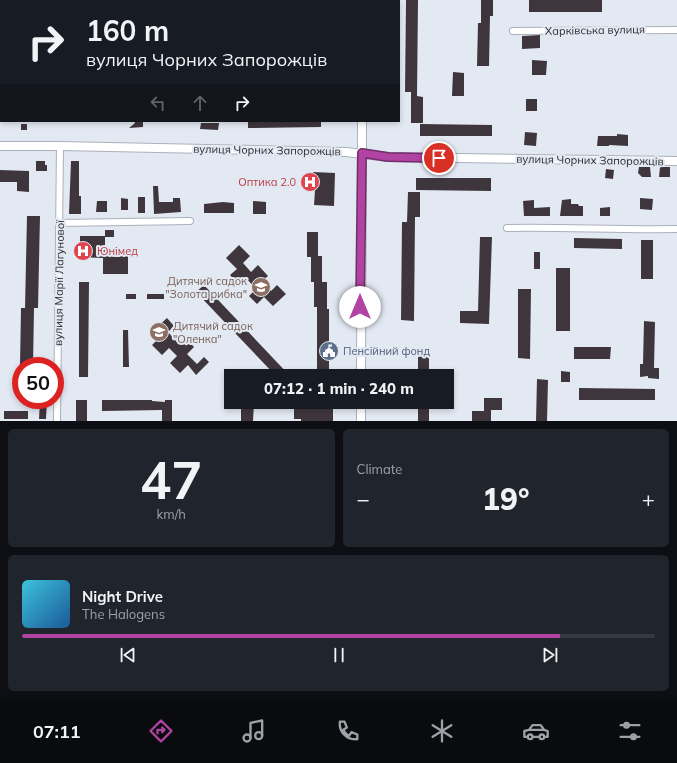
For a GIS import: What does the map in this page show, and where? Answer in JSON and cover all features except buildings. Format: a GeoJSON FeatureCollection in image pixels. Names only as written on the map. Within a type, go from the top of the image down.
{"type":"FeatureCollection","features":[{"type":"Feature","properties":{"kind":"street","name":"Харківська вулиця"},"geometry":{"type":"LineString","coordinates":[[513,31],[677,30]]}},
{"type":"Feature","properties":{"kind":"street"},"geometry":{"type":"LineString","coordinates":[[361,369],[362,122]]}},
{"type":"Feature","properties":{"kind":"street","name":"вулиця Чорних Запорожців"},"geometry":{"type":"LineString","coordinates":[[0,146],[346,152],[388,157],[677,161]]}},
{"type":"Feature","properties":{"kind":"street","name":"вулиця Марії Лагунової"},"geometry":{"type":"LineString","coordinates":[[58,421],[60,146]]}},
{"type":"Feature","properties":{"kind":"street"},"geometry":{"type":"LineString","coordinates":[[60,223],[190,221]]}},
{"type":"Feature","properties":{"kind":"street"},"geometry":{"type":"LineString","coordinates":[[507,228],[632,230],[677,229]]}},
{"type":"Feature","properties":{"kind":"street"},"geometry":{"type":"LineString","coordinates":[[361,409],[361,421]]}},
{"type":"Feature","properties":{"kind":"place","name":"Оптика 2.0"},"geometry":{"type":"Point","coordinates":[310,182]}},
{"type":"Feature","properties":{"kind":"place","name":"Юнімед"},"geometry":{"type":"Point","coordinates":[83,251]}},
{"type":"Feature","properties":{"kind":"place","name":"Дитячий садок \"Золота рибка\""},"geometry":{"type":"Point","coordinates":[261,287]}},
{"type":"Feature","properties":{"kind":"place","name":"Дитячий садок \"Оленка\""},"geometry":{"type":"Point","coordinates":[159,332]}},
{"type":"Feature","properties":{"kind":"place","name":"Пенсійний фонд"},"geometry":{"type":"Point","coordinates":[329,351]}},
{"type":"Feature","properties":{"kind":"route"},"geometry":{"type":"LineString","coordinates":[[360,307],[362,153],[388,157],[439,158]]}}]}
